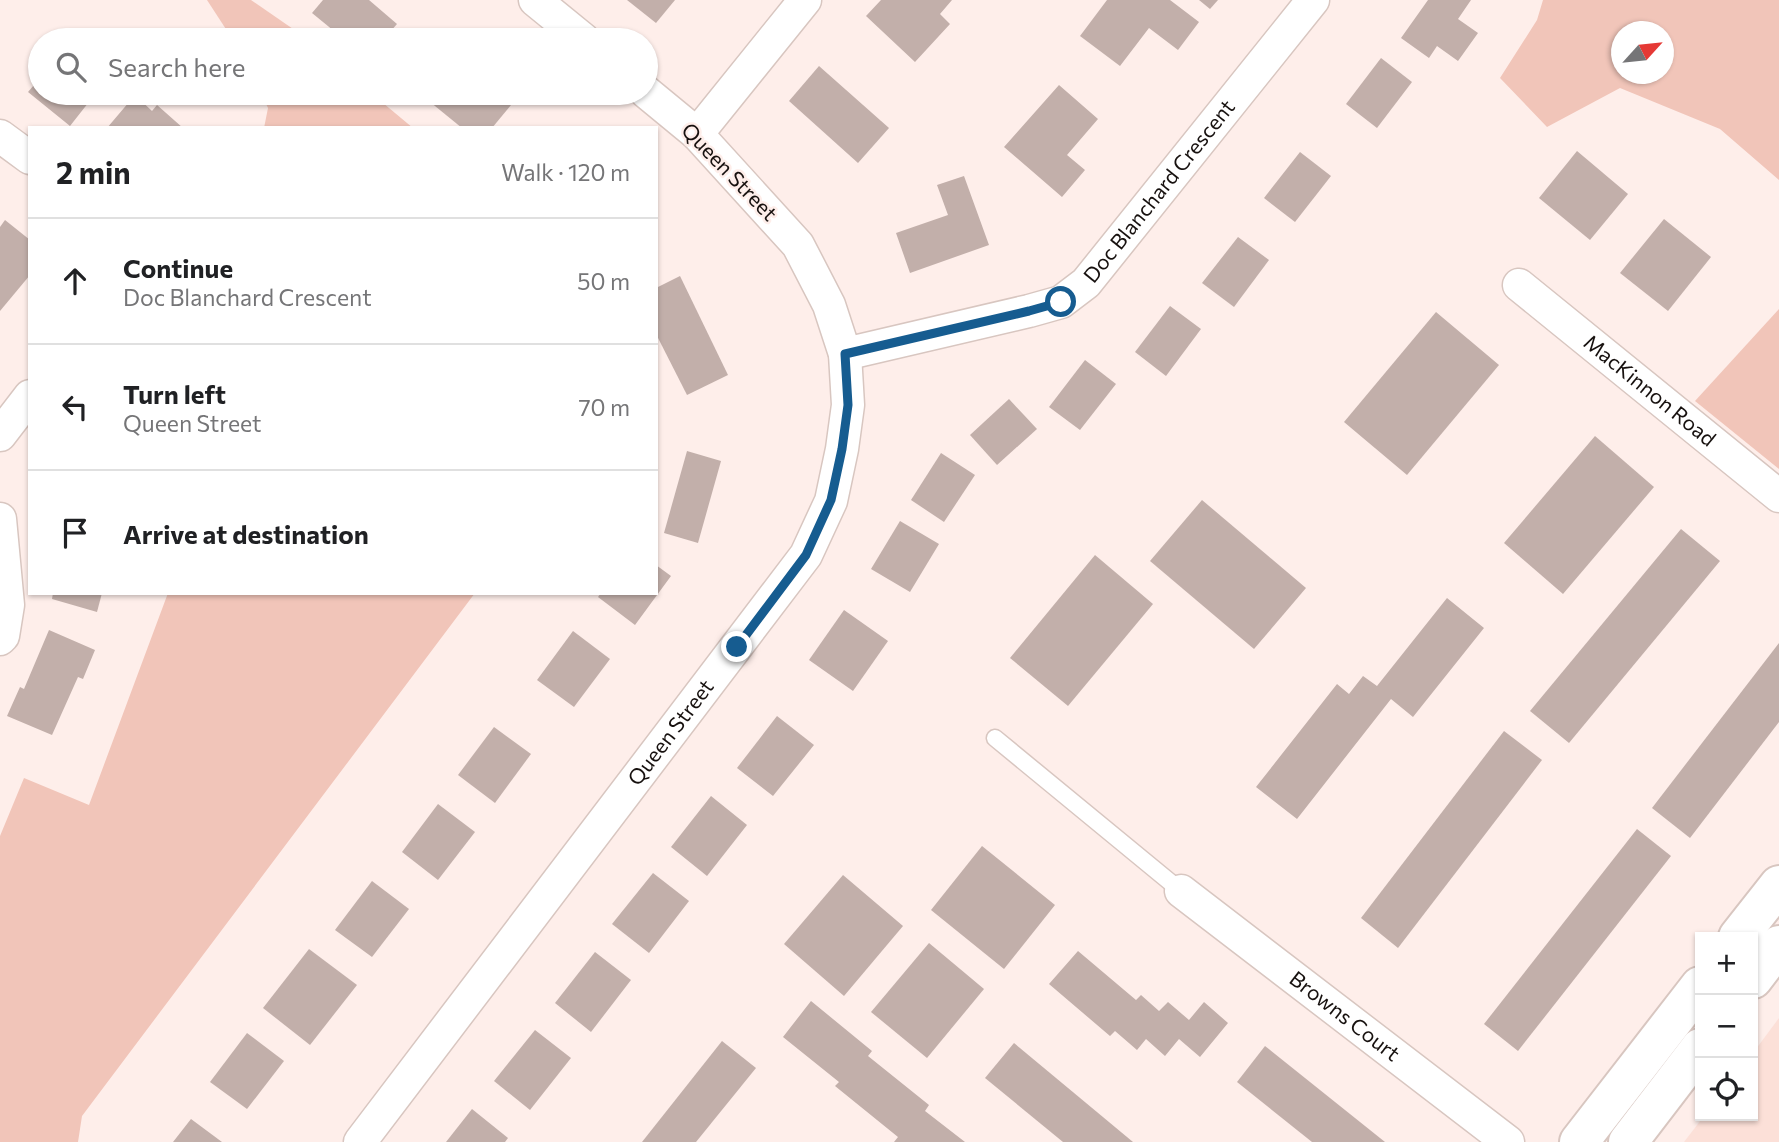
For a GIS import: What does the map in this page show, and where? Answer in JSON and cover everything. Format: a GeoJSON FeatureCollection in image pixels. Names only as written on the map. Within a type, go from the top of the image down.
{"type":"FeatureCollection","features":[{"type":"Feature","properties":{"kind":"main road"},"geometry":{"type":"LineString","coordinates":[[1742,932],[1779,885]]}},
{"type":"Feature","properties":{"kind":"main road"},"geometry":{"type":"LineString","coordinates":[[1758,972],[1779,945]]}},
{"type":"Feature","properties":{"kind":"main road"},"geometry":{"type":"LineString","coordinates":[[1579,1142],[1695,992]]}},
{"type":"Feature","properties":{"kind":"main road"},"geometry":{"type":"LineString","coordinates":[[1628,1142],[1695,1055]]}},
{"type":"Feature","properties":{"kind":"street"},"geometry":{"type":"LineString","coordinates":[[535,0],[569,28]]}},
{"type":"Feature","properties":{"kind":"street"},"geometry":{"type":"LineString","coordinates":[[697,134],[805,0]]}},
{"type":"Feature","properties":{"kind":"street","name":"Doc Blanchard Crescent"},"geometry":{"type":"LineString","coordinates":[[845,354],[1061,302],[1086,283],[1313,0]]}},
{"type":"Feature","properties":{"kind":"street","name":"Queen Street"},"geometry":{"type":"LineString","coordinates":[[360,1142],[806,555],[831,500],[848,405],[845,354],[829,304],[797,245],[697,134],[658,102]]}},
{"type":"Feature","properties":{"kind":"street"},"geometry":{"type":"LineString","coordinates":[[0,136],[28,157]]}},
{"type":"Feature","properties":{"kind":"street","name":"MacKinnon Road"},"geometry":{"type":"LineString","coordinates":[[1519,285],[1779,496]]}},
{"type":"Feature","properties":{"kind":"street"},"geometry":{"type":"LineString","coordinates":[[0,435],[28,400]]}},
{"type":"Feature","properties":{"kind":"street"},"geometry":{"type":"LineString","coordinates":[[0,519],[8,605],[0,639]]}},
{"type":"Feature","properties":{"kind":"street","name":"Browns Court"},"geometry":{"type":"LineString","coordinates":[[1181,891],[1508,1142]]}},
{"type":"Feature","properties":{"kind":"lane"},"geometry":{"type":"LineString","coordinates":[[995,738],[1181,891]]}},
{"type":"Feature","properties":{"kind":"shaded area"},"geometry":{"type":"Polygon","coordinates":[[[207,0],[251,0],[292,28],[225,28],[207,0]]]}},
{"type":"Feature","properties":{"kind":"shaded area"},"geometry":{"type":"Polygon","coordinates":[[[1543,0],[1779,0],[1779,180],[1720,129],[1620,88],[1547,127],[1500,78],[1537,20],[1543,0]]]}},
{"type":"Feature","properties":{"kind":"shaded area"},"geometry":{"type":"Polygon","coordinates":[[[267,105],[385,105],[411,126],[264,126],[267,105]]]}},
{"type":"Feature","properties":{"kind":"shaded area"},"geometry":{"type":"Polygon","coordinates":[[[1779,309],[1779,469],[1695,401],[1779,309]]]}},
{"type":"Feature","properties":{"kind":"shaded area"},"geometry":{"type":"Polygon","coordinates":[[[167,595],[473,595],[82,1116],[78,1142],[0,1142],[0,836],[24,778],[89,805],[167,595]]]}},
{"type":"Feature","properties":{"kind":"shaded area"},"geometry":{"type":"Polygon","coordinates":[[[1779,1018],[1779,1142],[1684,1142],[1700,1121],[1758,1121],[1758,1046],[1779,1018]]]}},
{"type":"Feature","properties":{"kind":"building"},"geometry":{"type":"Polygon","coordinates":[[[323,0],[369,0],[397,24],[394,28],[330,28],[312,13],[323,0]]]}},
{"type":"Feature","properties":{"kind":"building"},"geometry":{"type":"Polygon","coordinates":[[[627,0],[675,0],[656,23],[627,0]]]}},
{"type":"Feature","properties":{"kind":"building"},"geometry":{"type":"Polygon","coordinates":[[[881,0],[952,0],[940,14],[950,24],[915,62],[866,16],[881,0]]]}},
{"type":"Feature","properties":{"kind":"building"},"geometry":{"type":"Polygon","coordinates":[[[1107,0],[1170,0],[1199,22],[1178,50],[1149,28],[1120,66],[1080,36],[1107,0]]]}},
{"type":"Feature","properties":{"kind":"building"},"geometry":{"type":"Polygon","coordinates":[[[1199,0],[1218,0],[1210,9],[1199,0]]]}},
{"type":"Feature","properties":{"kind":"building"},"geometry":{"type":"Polygon","coordinates":[[[1428,0],[1471,0],[1458,19],[1478,33],[1458,61],[1437,46],[1429,58],[1401,38],[1428,0]]]}},
{"type":"Feature","properties":{"kind":"building"},"geometry":{"type":"Polygon","coordinates":[[[1381,58],[1412,82],[1377,128],[1346,104],[1381,58]]]}},
{"type":"Feature","properties":{"kind":"building"},"geometry":{"type":"Polygon","coordinates":[[[819,66],[889,128],[858,163],[789,101],[819,66]]]}},
{"type":"Feature","properties":{"kind":"building"},"geometry":{"type":"Polygon","coordinates":[[[1059,85],[1098,119],[1067,155],[1085,170],[1062,197],[1004,147],[1059,85]]]}},
{"type":"Feature","properties":{"kind":"building"},"geometry":{"type":"Polygon","coordinates":[[[44,105],[87,105],[70,126],[44,105]]]}},
{"type":"Feature","properties":{"kind":"building"},"geometry":{"type":"Polygon","coordinates":[[[127,105],[146,105],[152,111],[157,105],[181,126],[109,126],[127,105]]]}},
{"type":"Feature","properties":{"kind":"building"},"geometry":{"type":"Polygon","coordinates":[[[434,105],[511,105],[494,126],[460,126],[434,105]]]}},
{"type":"Feature","properties":{"kind":"building"},"geometry":{"type":"Polygon","coordinates":[[[1577,151],[1628,194],[1590,240],[1539,198],[1577,151]]]}},
{"type":"Feature","properties":{"kind":"building"},"geometry":{"type":"Polygon","coordinates":[[[1300,152],[1331,176],[1295,222],[1264,198],[1300,152]]]}},
{"type":"Feature","properties":{"kind":"building"},"geometry":{"type":"Polygon","coordinates":[[[964,176],[989,245],[910,273],[896,233],[948,215],[937,185],[964,176]]]}},
{"type":"Feature","properties":{"kind":"building"},"geometry":{"type":"Polygon","coordinates":[[[1664,219],[1711,257],[1668,311],[1620,273],[1664,219]]]}},
{"type":"Feature","properties":{"kind":"building"},"geometry":{"type":"Polygon","coordinates":[[[5,220],[28,238],[28,277],[0,311],[0,227],[5,220]]]}},
{"type":"Feature","properties":{"kind":"building"},"geometry":{"type":"Polygon","coordinates":[[[1238,237],[1269,260],[1234,307],[1202,283],[1238,237]]]}},
{"type":"Feature","properties":{"kind":"building"},"geometry":{"type":"Polygon","coordinates":[[[680,276],[728,375],[687,395],[658,338],[658,287],[680,276]]]}},
{"type":"Feature","properties":{"kind":"building"},"geometry":{"type":"Polygon","coordinates":[[[1170,306],[1201,329],[1166,376],[1135,352],[1170,306]]]}},
{"type":"Feature","properties":{"kind":"building"},"geometry":{"type":"Polygon","coordinates":[[[1436,312],[1499,365],[1407,475],[1344,422],[1436,312]]]}},
{"type":"Feature","properties":{"kind":"building"},"geometry":{"type":"Polygon","coordinates":[[[1085,360],[1116,384],[1080,430],[1049,407],[1085,360]]]}},
{"type":"Feature","properties":{"kind":"building"},"geometry":{"type":"Polygon","coordinates":[[[1009,399],[1037,429],[997,465],[970,435],[1009,399]]]}},
{"type":"Feature","properties":{"kind":"building"},"geometry":{"type":"Polygon","coordinates":[[[1595,436],[1654,487],[1563,594],[1504,543],[1595,436]]]}},
{"type":"Feature","properties":{"kind":"building"},"geometry":{"type":"Polygon","coordinates":[[[687,451],[721,461],[698,543],[664,533],[687,451]]]}},
{"type":"Feature","properties":{"kind":"building"},"geometry":{"type":"Polygon","coordinates":[[[941,453],[975,475],[944,522],[911,500],[941,453]]]}},
{"type":"Feature","properties":{"kind":"building"},"geometry":{"type":"Polygon","coordinates":[[[1202,500],[1306,588],[1254,649],[1150,561],[1202,500]]]}},
{"type":"Feature","properties":{"kind":"building"},"geometry":{"type":"Polygon","coordinates":[[[900,521],[939,544],[910,592],[871,569],[900,521]]]}},
{"type":"Feature","properties":{"kind":"building"},"geometry":{"type":"Polygon","coordinates":[[[1681,529],[1720,561],[1569,743],[1530,711],[1681,529]]]}},
{"type":"Feature","properties":{"kind":"building"},"geometry":{"type":"Polygon","coordinates":[[[1095,555],[1153,604],[1068,706],[1010,658],[1095,555]]]}},
{"type":"Feature","properties":{"kind":"building"},"geometry":{"type":"Polygon","coordinates":[[[658,566],[671,576],[658,594],[658,566]]]}},
{"type":"Feature","properties":{"kind":"building"},"geometry":{"type":"Polygon","coordinates":[[[53,595],[101,595],[97,612],[52,599],[53,595]]]}},
{"type":"Feature","properties":{"kind":"building"},"geometry":{"type":"Polygon","coordinates":[[[600,595],[657,595],[635,625],[598,597],[600,595]]]}},
{"type":"Feature","properties":{"kind":"building"},"geometry":{"type":"Polygon","coordinates":[[[1447,598],[1484,628],[1413,717],[1391,699],[1297,819],[1256,787],[1337,684],[1349,694],[1363,676],[1377,686],[1447,598]]]}},
{"type":"Feature","properties":{"kind":"building"},"geometry":{"type":"Polygon","coordinates":[[[844,610],[888,641],[853,691],[809,660],[844,610]]]}},
{"type":"Feature","properties":{"kind":"building"},"geometry":{"type":"Polygon","coordinates":[[[49,630],[95,650],[83,679],[78,677],[52,735],[7,716],[20,687],[24,689],[49,630]]]}},
{"type":"Feature","properties":{"kind":"building"},"geometry":{"type":"Polygon","coordinates":[[[573,631],[610,659],[574,707],[537,680],[573,631]]]}},
{"type":"Feature","properties":{"kind":"building"},"geometry":{"type":"Polygon","coordinates":[[[1779,643],[1779,722],[1690,838],[1652,808],[1779,643]]]}},
{"type":"Feature","properties":{"kind":"building"},"geometry":{"type":"Polygon","coordinates":[[[777,716],[814,745],[773,796],[737,768],[777,716]]]}},
{"type":"Feature","properties":{"kind":"building"},"geometry":{"type":"Polygon","coordinates":[[[494,727],[531,754],[495,803],[458,775],[494,727]]]}},
{"type":"Feature","properties":{"kind":"building"},"geometry":{"type":"Polygon","coordinates":[[[1504,731],[1542,760],[1398,948],[1361,918],[1504,731]]]}},
{"type":"Feature","properties":{"kind":"building"},"geometry":{"type":"Polygon","coordinates":[[[711,796],[747,825],[707,876],[671,847],[711,796]]]}},
{"type":"Feature","properties":{"kind":"building"},"geometry":{"type":"Polygon","coordinates":[[[438,804],[475,832],[438,880],[402,852],[438,804]]]}},
{"type":"Feature","properties":{"kind":"building"},"geometry":{"type":"Polygon","coordinates":[[[1637,829],[1671,856],[1518,1051],[1484,1024],[1637,829]]]}},
{"type":"Feature","properties":{"kind":"building"},"geometry":{"type":"Polygon","coordinates":[[[982,846],[1055,905],[1004,969],[931,910],[982,846]]]}},
{"type":"Feature","properties":{"kind":"building"},"geometry":{"type":"Polygon","coordinates":[[[653,873],[689,901],[649,953],[612,924],[653,873]]]}},
{"type":"Feature","properties":{"kind":"building"},"geometry":{"type":"Polygon","coordinates":[[[843,875],[903,926],[844,996],[784,944],[843,875]]]}},
{"type":"Feature","properties":{"kind":"building"},"geometry":{"type":"Polygon","coordinates":[[[372,881],[409,909],[372,957],[335,930],[372,881]]]}},
{"type":"Feature","properties":{"kind":"building"},"geometry":{"type":"Polygon","coordinates":[[[929,943],[984,989],[927,1058],[871,1012],[929,943]]]}},
{"type":"Feature","properties":{"kind":"building"},"geometry":{"type":"Polygon","coordinates":[[[309,949],[357,985],[310,1045],[263,1008],[309,949]]]}},
{"type":"Feature","properties":{"kind":"building"},"geometry":{"type":"Polygon","coordinates":[[[1078,951],[1136,1000],[1141,995],[1159,1011],[1168,1002],[1189,1020],[1204,1002],[1228,1023],[1200,1057],[1179,1039],[1165,1056],[1146,1039],[1137,1050],[1115,1031],[1110,1036],[1049,984],[1078,951]]]}},
{"type":"Feature","properties":{"kind":"building"},"geometry":{"type":"Polygon","coordinates":[[[595,952],[631,980],[591,1032],[555,1003],[595,952]]]}},
{"type":"Feature","properties":{"kind":"building"},"geometry":{"type":"Polygon","coordinates":[[[811,1001],[872,1051],[868,1056],[929,1105],[925,1111],[965,1142],[894,1142],[898,1137],[835,1086],[839,1082],[783,1037],[811,1001]]]}},
{"type":"Feature","properties":{"kind":"building"},"geometry":{"type":"Polygon","coordinates":[[[535,1030],[571,1058],[530,1110],[494,1081],[535,1030]]]}},
{"type":"Feature","properties":{"kind":"building"},"geometry":{"type":"Polygon","coordinates":[[[247,1033],[284,1061],[247,1109],[210,1082],[247,1033]]]}},
{"type":"Feature","properties":{"kind":"building"},"geometry":{"type":"Polygon","coordinates":[[[722,1041],[756,1068],[696,1142],[642,1142],[722,1041]]]}},
{"type":"Feature","properties":{"kind":"building"},"geometry":{"type":"Polygon","coordinates":[[[1014,1043],[1133,1142],[1063,1142],[985,1078],[1014,1043]]]}},
{"type":"Feature","properties":{"kind":"building"},"geometry":{"type":"Polygon","coordinates":[[[1265,1046],[1385,1142],[1312,1142],[1237,1082],[1265,1046]]]}},
{"type":"Feature","properties":{"kind":"building"},"geometry":{"type":"Polygon","coordinates":[[[472,1109],[508,1138],[505,1142],[446,1142],[472,1109]]]}},
{"type":"Feature","properties":{"kind":"building"},"geometry":{"type":"Polygon","coordinates":[[[191,1119],[222,1142],[173,1142],[191,1119]]]}},
{"type":"Feature","properties":{"kind":"route"},"geometry":{"type":"LineString","coordinates":[[737,647],[806,555],[831,500],[848,405],[845,354],[1061,302]]}}]}
